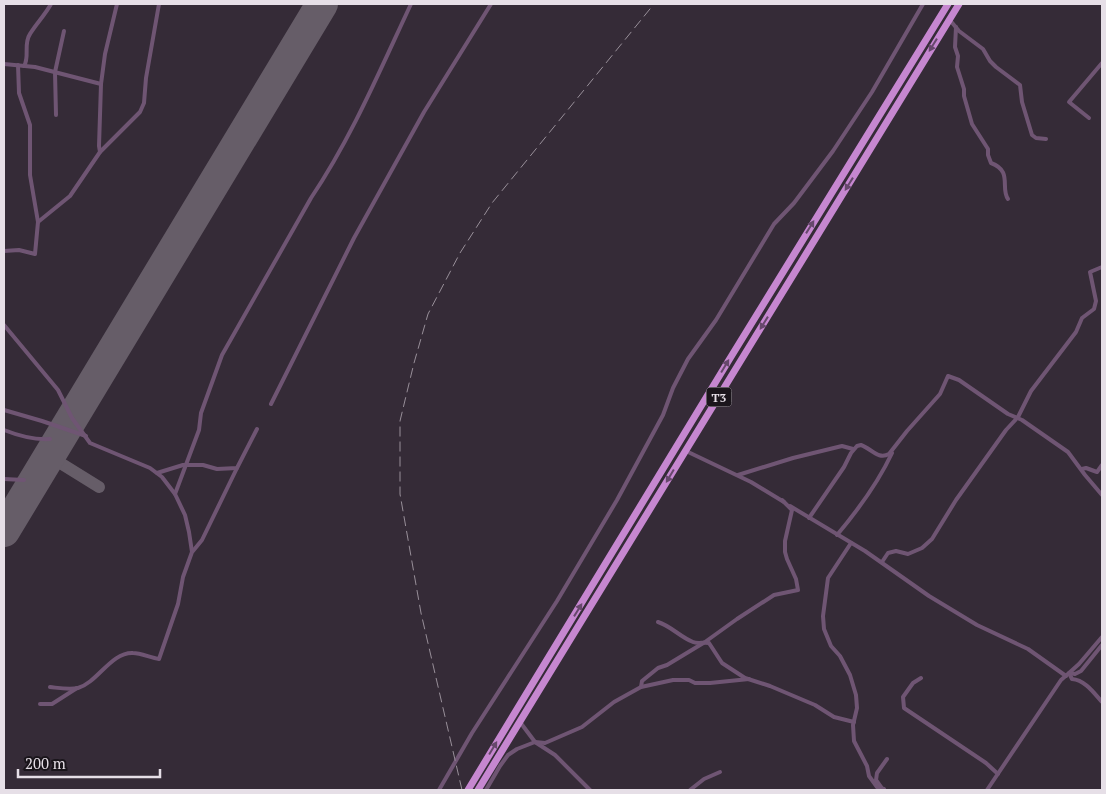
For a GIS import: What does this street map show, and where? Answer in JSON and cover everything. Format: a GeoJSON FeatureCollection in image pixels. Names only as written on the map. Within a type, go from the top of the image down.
{"type":"FeatureCollection","features":[{"type":"Feature","properties":{"kind":"highway","name":"T3"},"geometry":{"type":"LineString","coordinates":[[468,790],[728,360],[948,4]]}},
{"type":"Feature","properties":{"kind":"highway","name":"T3"},"geometry":{"type":"LineString","coordinates":[[478,790],[959,4]]}},
{"type":"Feature","properties":{"kind":"street"},"geometry":{"type":"LineString","coordinates":[[24,66],[27,62],[26,48],[29,35],[51,4]]}},
{"type":"Feature","properties":{"kind":"street"},"geometry":{"type":"LineString","coordinates":[[100,152],[101,84],[105,54],[117,4]]}},
{"type":"Feature","properties":{"kind":"street"},"geometry":{"type":"LineString","coordinates":[[38,222],[70,196],[100,152],[140,112],[144,103],[146,78],[159,4]]}},
{"type":"Feature","properties":{"kind":"street"},"geometry":{"type":"LineString","coordinates":[[175,494],[199,430],[201,413],[222,355],[311,198],[326,177],[366,102],[411,4]]}},
{"type":"Feature","properties":{"kind":"street"},"geometry":{"type":"LineString","coordinates":[[271,404],[354,238],[424,112],[491,4]]}},
{"type":"Feature","properties":{"kind":"street"},"geometry":{"type":"LineString","coordinates":[[439,790],[472,733],[557,601],[617,500],[663,415],[673,388],[688,359],[716,320],[774,224],[794,203],[833,151],[872,92],[923,4]]}},
{"type":"Feature","properties":{"kind":"street"},"geometry":{"type":"LineString","coordinates":[[949,19],[983,49],[996,67],[1020,85],[1024,109],[1032,135],[1036,138],[1046,139]]}},
{"type":"Feature","properties":{"kind":"street"},"geometry":{"type":"LineString","coordinates":[[956,27],[957,67],[972,124],[988,149],[991,163],[998,166],[1006,180],[1005,192],[1008,199]]}},
{"type":"Feature","properties":{"kind":"street"},"geometry":{"type":"LineString","coordinates":[[56,115],[56,72],[64,31]]}},
{"type":"Feature","properties":{"kind":"street"},"geometry":{"type":"LineString","coordinates":[[1089,118],[1069,102],[1102,63]]}},
{"type":"Feature","properties":{"kind":"street"},"geometry":{"type":"LineString","coordinates":[[4,64],[56,72],[101,84]]}},
{"type":"Feature","properties":{"kind":"street"},"geometry":{"type":"LineString","coordinates":[[4,251],[18,250],[35,254],[38,222],[30,175],[30,125],[19,93],[18,65]]}},
{"type":"Feature","properties":{"kind":"street"},"geometry":{"type":"LineString","coordinates":[[882,562],[885,555],[892,551],[906,554],[911,553],[922,548],[932,540],[956,500],[1006,430],[1018,418],[1031,391],[1076,332],[1082,318],[1094,309],[1096,301],[1090,272],[1102,267]]}},
{"type":"Feature","properties":{"kind":"street"},"geometry":{"type":"LineString","coordinates":[[4,325],[58,390],[72,418],[90,443],[150,468],[162,477],[175,494],[185,515],[192,552]]}},
{"type":"Feature","properties":{"kind":"street"},"geometry":{"type":"LineString","coordinates":[[809,518],[844,467],[853,450],[862,445],[883,457],[890,454],[907,431],[940,394],[948,376],[959,380],[1068,452],[1102,495]]}},
{"type":"Feature","properties":{"kind":"street"},"geometry":{"type":"LineString","coordinates":[[4,410],[86,436]]}},
{"type":"Feature","properties":{"kind":"street"},"geometry":{"type":"LineString","coordinates":[[40,704],[52,704],[90,682],[120,656],[132,652],[159,659],[178,604],[183,577],[192,552],[202,540],[257,429]]}},
{"type":"Feature","properties":{"kind":"street"},"geometry":{"type":"LineString","coordinates":[[4,430],[36,439],[50,439]]}},
{"type":"Feature","properties":{"kind":"street"},"geometry":{"type":"LineString","coordinates":[[738,475],[793,458],[842,446],[853,450]]}},
{"type":"Feature","properties":{"kind":"street"},"geometry":{"type":"LineString","coordinates":[[837,535],[858,510],[884,470],[894,448]]}},
{"type":"Feature","properties":{"kind":"street"},"geometry":{"type":"LineString","coordinates":[[686,450],[738,475],[782,500],[882,562],[929,596],[977,625],[1022,645],[1072,679],[1077,679],[1090,688],[1102,702]]}},
{"type":"Feature","properties":{"kind":"street"},"geometry":{"type":"LineString","coordinates":[[157,472],[185,465],[203,465],[217,469],[238,468]]}},
{"type":"Feature","properties":{"kind":"street"},"geometry":{"type":"LineString","coordinates":[[1082,469],[1086,468],[1096,472],[1102,465]]}},
{"type":"Feature","properties":{"kind":"street"},"geometry":{"type":"LineString","coordinates":[[4,479],[24,480]]}},
{"type":"Feature","properties":{"kind":"street"},"geometry":{"type":"LineString","coordinates":[[640,687],[642,681],[658,668],[667,665],[705,642],[774,595],[798,590],[796,578],[786,559],[785,552],[785,541],[792,510],[782,500]]}},
{"type":"Feature","properties":{"kind":"street"},"geometry":{"type":"LineString","coordinates":[[851,543],[828,578],[823,616],[824,629],[831,646],[840,656],[850,675],[856,696],[857,708],[854,722],[854,741],[867,766],[869,776],[877,787],[884,790]]}},
{"type":"Feature","properties":{"kind":"street"},"geometry":{"type":"LineString","coordinates":[[658,622],[667,625],[676,633],[694,643],[709,643],[722,663],[749,680],[770,686],[815,705],[834,717],[854,722]]}},
{"type":"Feature","properties":{"kind":"street"},"geometry":{"type":"LineString","coordinates":[[987,790],[1061,680],[1080,664],[1102,637]]}},
{"type":"Feature","properties":{"kind":"street"},"geometry":{"type":"LineString","coordinates":[[1067,675],[1081,671],[1102,644]]}},
{"type":"Feature","properties":{"kind":"street"},"geometry":{"type":"LineString","coordinates":[[921,678],[913,683],[903,697],[904,708],[986,763],[998,774]]}},
{"type":"Feature","properties":{"kind":"street"},"geometry":{"type":"LineString","coordinates":[[486,790],[508,755],[517,749],[535,742],[545,743],[582,726],[614,702],[640,687],[673,680],[689,680],[695,683],[710,684],[749,680]]}},
{"type":"Feature","properties":{"kind":"street"},"geometry":{"type":"LineString","coordinates":[[50,687],[77,688]]}},
{"type":"Feature","properties":{"kind":"street"},"geometry":{"type":"LineString","coordinates":[[520,722],[535,742],[555,755],[590,790]]}},
{"type":"Feature","properties":{"kind":"street"},"geometry":{"type":"LineString","coordinates":[[884,790],[876,780],[877,773],[887,759]]}},
{"type":"Feature","properties":{"kind":"street"},"geometry":{"type":"LineString","coordinates":[[690,790],[704,779],[720,772]]}},
{"type":"Feature","properties":{"kind":"taxiway"},"geometry":{"type":"LineString","coordinates":[[49,456],[99,487]]}},
{"type":"Feature","properties":{"kind":"runway"},"geometry":{"type":"LineString","coordinates":[[4,531],[322,4]]}},
{"type":"Feature","properties":{"kind":"railway"},"geometry":{"type":"LineString","coordinates":[[462,790],[421,613],[400,494],[400,421],[414,363],[428,314],[460,253],[492,203],[654,4]]}}]}
